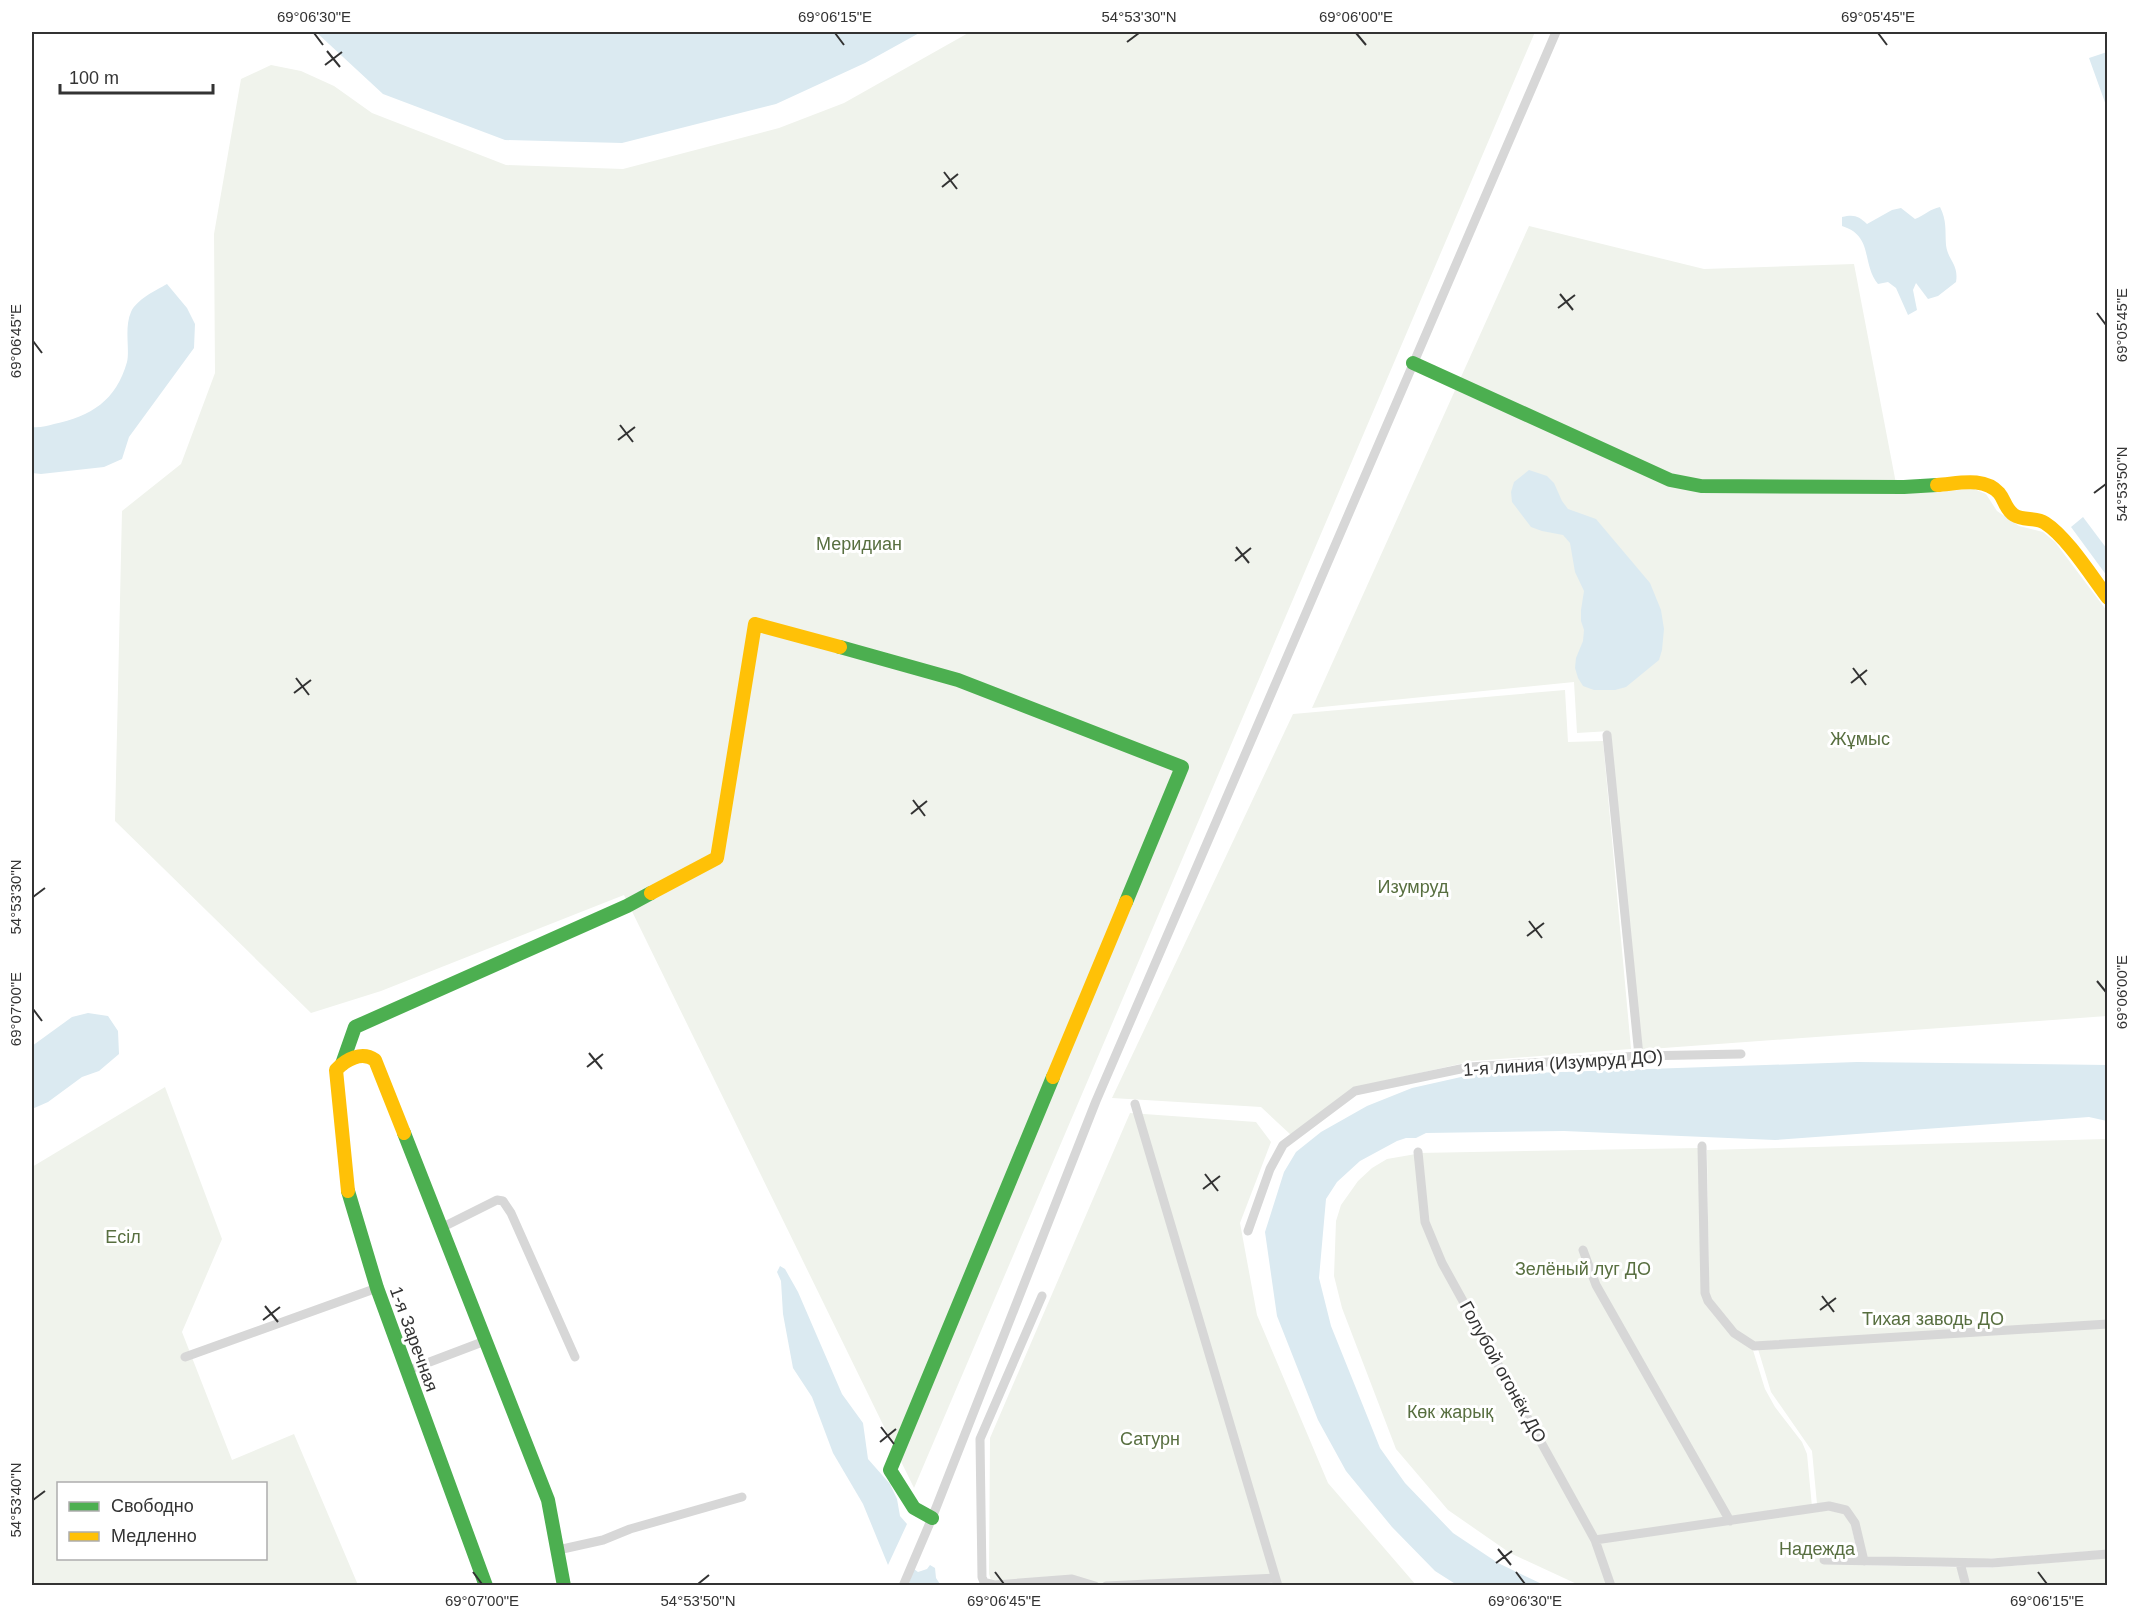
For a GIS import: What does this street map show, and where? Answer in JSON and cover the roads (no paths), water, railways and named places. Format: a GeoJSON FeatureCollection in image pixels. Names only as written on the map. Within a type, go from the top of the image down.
{"type":"FeatureCollection","features":[{"type":"Feature","properties":{"kind":"street"},"geometry":{"type":"LineString","coordinates":[[903,1586],[932,1518],[1096,1101],[1556,32]]}},
{"type":"Feature","properties":{"kind":"street"},"geometry":{"type":"LineString","coordinates":[[1413,363],[1670,480],[1701,486],[1904,487],[1980,482],[1992,487],[2001,495],[2005,507],[2016,517],[2043,521],[2057,532],[2108,598]]}},
{"type":"Feature","properties":{"kind":"street"},"geometry":{"type":"LineString","coordinates":[[342,1064],[355,1027],[627,906],[717,858],[755,624],[958,680],[1182,767],[890,1470],[914,1508],[932,1518]]}},
{"type":"Feature","properties":{"kind":"street"},"geometry":{"type":"LineString","coordinates":[[1607,735],[1639,1056]]}},
{"type":"Feature","properties":{"kind":"street","name":"1-я линия (Изумруд ДО)"},"geometry":{"type":"LineString","coordinates":[[1248,1231],[1270,1169],[1282,1145],[1355,1091],[1470,1067],[1639,1056],[1741,1054]]}},
{"type":"Feature","properties":{"kind":"street"},"geometry":{"type":"LineString","coordinates":[[342,1064],[364,1055],[370,1055],[375,1060],[548,1500],[564,1586]]}},
{"type":"Feature","properties":{"kind":"street","name":"1-я Заречная"},"geometry":{"type":"LineString","coordinates":[[342,1064],[336,1069],[347,1190],[377,1288],[406,1371],[486,1586]]}},
{"type":"Feature","properties":{"kind":"street"},"geometry":{"type":"LineString","coordinates":[[1106,1586],[1276,1582],[1135,1104]]}},
{"type":"Feature","properties":{"kind":"street"},"geometry":{"type":"LineString","coordinates":[[1702,1146],[1705,1293],[1708,1301],[1734,1333],[1754,1346],[2108,1324]]}},
{"type":"Feature","properties":{"kind":"street","name":"Голубой огонёк ДО"},"geometry":{"type":"LineString","coordinates":[[1418,1152],[1425,1222],[1442,1263],[1595,1540],[1611,1586]]}},
{"type":"Feature","properties":{"kind":"street"},"geometry":{"type":"LineString","coordinates":[[441,1228],[497,1200],[503,1201],[511,1213],[576,1357]]}},
{"type":"Feature","properties":{"kind":"street"},"geometry":{"type":"LineString","coordinates":[[1583,1250],[1596,1285],[1730,1521]]}},
{"type":"Feature","properties":{"kind":"street"},"geometry":{"type":"LineString","coordinates":[[185,1357],[377,1288]]}},
{"type":"Feature","properties":{"kind":"street"},"geometry":{"type":"LineString","coordinates":[[1042,1296],[980,1439],[982,1577],[985,1584],[995,1586],[1072,1580],[1095,1586]]}},
{"type":"Feature","properties":{"kind":"street"},"geometry":{"type":"LineString","coordinates":[[406,1371],[486,1341]]}},
{"type":"Feature","properties":{"kind":"street"},"geometry":{"type":"LineString","coordinates":[[558,1550],[603,1540],[630,1529],[742,1497]]}},
{"type":"Feature","properties":{"kind":"street"},"geometry":{"type":"LineString","coordinates":[[1595,1540],[1829,1506],[1846,1510],[1856,1523],[1864,1561]]}},
{"type":"Feature","properties":{"kind":"street"},"geometry":{"type":"LineString","coordinates":[[1824,1560],[1992,1563],[2108,1554]]}},
{"type":"Feature","properties":{"kind":"street"},"geometry":{"type":"LineString","coordinates":[[1960,1563],[1966,1586]]}},
{"type":"Feature","properties":{"kind":"park label","name":"Меридиан"},"geometry":{"type":"Point","coordinates":[859,544]}},
{"type":"Feature","properties":{"kind":"park label","name":"Жұмыс"},"geometry":{"type":"Point","coordinates":[1860,739]}},
{"type":"Feature","properties":{"kind":"park label","name":"Изумруд"},"geometry":{"type":"Point","coordinates":[1413,887]}},
{"type":"Feature","properties":{"kind":"park label","name":"Есіл"},"geometry":{"type":"Point","coordinates":[123,1237]}},
{"type":"Feature","properties":{"kind":"park label","name":"Зелёный луг ДО"},"geometry":{"type":"Point","coordinates":[1583,1269]}},
{"type":"Feature","properties":{"kind":"park label","name":"Тихая заводь ДО"},"geometry":{"type":"Point","coordinates":[1933,1319]}},
{"type":"Feature","properties":{"kind":"park label","name":"Көк жарық"},"geometry":{"type":"Point","coordinates":[1450,1412]}},
{"type":"Feature","properties":{"kind":"park label","name":"Сатурн"},"geometry":{"type":"Point","coordinates":[1150,1439]}},
{"type":"Feature","properties":{"kind":"park label","name":"Надежда"},"geometry":{"type":"Point","coordinates":[1817,1549]}}]}
